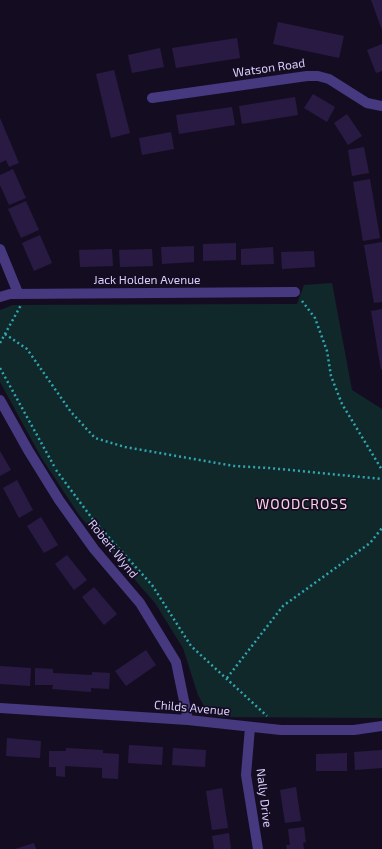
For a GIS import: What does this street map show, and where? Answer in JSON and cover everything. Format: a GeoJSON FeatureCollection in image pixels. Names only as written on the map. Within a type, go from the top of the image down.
{"type":"FeatureCollection","features":[{"type":"Feature","properties":{"kind":"street","name":"Watson Road"},"geometry":{"type":"LineString","coordinates":[[152,98],[307,76],[318,76],[329,79],[367,103],[382,109]]}},
{"type":"Feature","properties":{"kind":"street"},"geometry":{"type":"LineString","coordinates":[[0,249],[23,294]]}},
{"type":"Feature","properties":{"kind":"street","name":"Jack Holden Avenue"},"geometry":{"type":"LineString","coordinates":[[0,298],[10,294],[295,292]]}},
{"type":"Feature","properties":{"kind":"street","name":"Robert Wynd"},"geometry":{"type":"LineString","coordinates":[[0,400],[28,450],[59,500],[94,549],[140,603],[176,662],[188,720]]}},
{"type":"Feature","properties":{"kind":"street","name":"Childs Avenue"},"geometry":{"type":"LineString","coordinates":[[0,708],[188,720],[281,730],[354,730],[382,726]]}},
{"type":"Feature","properties":{"kind":"street","name":"Nally Drive"},"geometry":{"type":"LineString","coordinates":[[250,727],[246,775],[258,849]]}},
{"type":"Feature","properties":{"kind":"path"},"geometry":{"type":"LineString","coordinates":[[295,292],[315,318],[327,351],[331,376],[342,404],[382,470]]}},
{"type":"Feature","properties":{"kind":"path"},"geometry":{"type":"LineString","coordinates":[[0,343],[23,294]]}},
{"type":"Feature","properties":{"kind":"path"},"geometry":{"type":"LineString","coordinates":[[5,334],[27,349],[71,412],[95,438],[125,447],[234,466],[382,479]]}},
{"type":"Feature","properties":{"kind":"path"},"geometry":{"type":"LineString","coordinates":[[0,368],[56,470],[94,521],[152,585],[192,646],[281,730]]}},
{"type":"Feature","properties":{"kind":"path"},"geometry":{"type":"LineString","coordinates":[[226,678],[283,606],[370,543],[382,528]]}},
{"type":"Feature","properties":{"kind":"green space"},"geometry":{"type":"Polygon","coordinates":[[[332,283],[352,390],[382,409],[382,718],[220,717],[207,712],[198,695],[183,648],[155,603],[79,515],[41,457],[0,382],[0,310],[13,305],[297,304],[304,285],[332,283]]]}},
{"type":"Feature","properties":{"kind":"building"},"geometry":{"type":"Polygon","coordinates":[[[371,0],[382,0],[382,30],[371,0]]]}},
{"type":"Feature","properties":{"kind":"building"},"geometry":{"type":"Polygon","coordinates":[[[278,22],[344,36],[339,58],[273,44],[278,22]]]}},
{"type":"Feature","properties":{"kind":"building"},"geometry":{"type":"Polygon","coordinates":[[[237,38],[240,58],[176,68],[172,48],[237,38]]]}},
{"type":"Feature","properties":{"kind":"building"},"geometry":{"type":"Polygon","coordinates":[[[382,44],[382,71],[376,73],[367,50],[382,44]]]}},
{"type":"Feature","properties":{"kind":"building"},"geometry":{"type":"Polygon","coordinates":[[[160,48],[164,67],[132,73],[128,55],[160,48]]]}},
{"type":"Feature","properties":{"kind":"building"},"geometry":{"type":"Polygon","coordinates":[[[114,70],[130,133],[111,138],[96,74],[114,70]]]}},
{"type":"Feature","properties":{"kind":"building"},"geometry":{"type":"Polygon","coordinates":[[[313,94],[335,107],[327,122],[304,108],[313,94]]]}},
{"type":"Feature","properties":{"kind":"building"},"geometry":{"type":"Polygon","coordinates":[[[295,97],[298,115],[242,124],[239,106],[295,97]]]}},
{"type":"Feature","properties":{"kind":"building"},"geometry":{"type":"Polygon","coordinates":[[[232,107],[235,125],[179,134],[176,115],[232,107]]]}},
{"type":"Feature","properties":{"kind":"building"},"geometry":{"type":"Polygon","coordinates":[[[347,114],[362,136],[348,145],[334,123],[347,114]]]}},
{"type":"Feature","properties":{"kind":"building"},"geometry":{"type":"Polygon","coordinates":[[[0,118],[19,163],[9,167],[6,160],[0,163],[0,118]]]}},
{"type":"Feature","properties":{"kind":"building"},"geometry":{"type":"Polygon","coordinates":[[[171,132],[174,149],[142,155],[139,138],[171,132]]]}},
{"type":"Feature","properties":{"kind":"building"},"geometry":{"type":"Polygon","coordinates":[[[364,147],[369,173],[352,176],[348,150],[364,147]]]}},
{"type":"Feature","properties":{"kind":"building"},"geometry":{"type":"Polygon","coordinates":[[[13,169],[26,198],[9,205],[0,185],[0,175],[13,169]]]}},
{"type":"Feature","properties":{"kind":"building"},"geometry":{"type":"Polygon","coordinates":[[[370,179],[380,238],[363,241],[353,182],[370,179]]]}},
{"type":"Feature","properties":{"kind":"building"},"geometry":{"type":"Polygon","coordinates":[[[26,201],[39,230],[21,238],[8,209],[26,201]]]}},
{"type":"Feature","properties":{"kind":"building"},"geometry":{"type":"Polygon","coordinates":[[[40,235],[52,263],[34,271],[22,243],[40,235]]]}},
{"type":"Feature","properties":{"kind":"building"},"geometry":{"type":"Polygon","coordinates":[[[382,242],[382,302],[374,303],[364,245],[382,242]]]}},
{"type":"Feature","properties":{"kind":"building"},"geometry":{"type":"Polygon","coordinates":[[[236,243],[236,260],[203,261],[203,244],[236,243]]]}},
{"type":"Feature","properties":{"kind":"building"},"geometry":{"type":"Polygon","coordinates":[[[194,246],[194,262],[162,264],[161,247],[194,246]]]}},
{"type":"Feature","properties":{"kind":"building"},"geometry":{"type":"Polygon","coordinates":[[[273,247],[274,264],[241,265],[241,249],[273,247]]]}},
{"type":"Feature","properties":{"kind":"building"},"geometry":{"type":"Polygon","coordinates":[[[112,249],[113,266],[80,267],[79,250],[112,249]]]}},
{"type":"Feature","properties":{"kind":"building"},"geometry":{"type":"Polygon","coordinates":[[[152,249],[153,266],[120,267],[119,250],[152,249]]]}},
{"type":"Feature","properties":{"kind":"building"},"geometry":{"type":"Polygon","coordinates":[[[314,251],[315,267],[282,269],[281,252],[314,251]]]}},
{"type":"Feature","properties":{"kind":"building"},"geometry":{"type":"Polygon","coordinates":[[[382,309],[382,369],[381,370],[371,311],[382,309]]]}},
{"type":"Feature","properties":{"kind":"building"},"geometry":{"type":"Polygon","coordinates":[[[0,451],[11,470],[0,476],[0,451]]]}},
{"type":"Feature","properties":{"kind":"building"},"geometry":{"type":"Polygon","coordinates":[[[17,480],[33,510],[19,518],[3,488],[17,480]]]}},
{"type":"Feature","properties":{"kind":"building"},"geometry":{"type":"Polygon","coordinates":[[[41,517],[58,545],[44,553],[27,526],[41,517]]]}},
{"type":"Feature","properties":{"kind":"building"},"geometry":{"type":"Polygon","coordinates":[[[67,555],[87,580],[74,590],[55,564],[67,555]]]}},
{"type":"Feature","properties":{"kind":"building"},"geometry":{"type":"Polygon","coordinates":[[[94,587],[117,614],[104,625],[82,597],[94,587]]]}},
{"type":"Feature","properties":{"kind":"building"},"geometry":{"type":"Polygon","coordinates":[[[146,650],[156,665],[126,686],[115,671],[146,650]]]}},
{"type":"Feature","properties":{"kind":"building"},"geometry":{"type":"Polygon","coordinates":[[[0,666],[31,668],[30,686],[0,684],[0,666]]]}},
{"type":"Feature","properties":{"kind":"building"},"geometry":{"type":"Polygon","coordinates":[[[35,668],[53,669],[53,673],[92,675],[92,672],[110,673],[109,689],[91,688],[91,692],[52,689],[53,685],[35,685],[35,668]]]}},
{"type":"Feature","properties":{"kind":"building"},"geometry":{"type":"Polygon","coordinates":[[[7,738],[41,741],[40,758],[6,756],[7,738]]]}},
{"type":"Feature","properties":{"kind":"building"},"geometry":{"type":"Polygon","coordinates":[[[129,745],[163,747],[162,765],[128,763],[129,745]]]}},
{"type":"Feature","properties":{"kind":"building"},"geometry":{"type":"Polygon","coordinates":[[[66,748],[103,750],[103,753],[119,754],[118,779],[102,778],[102,768],[65,766],[65,777],[56,776],[56,767],[49,767],[49,751],[66,751],[66,748]]]}},
{"type":"Feature","properties":{"kind":"building"},"geometry":{"type":"Polygon","coordinates":[[[173,748],[206,750],[205,767],[172,765],[173,748]]]}},
{"type":"Feature","properties":{"kind":"building"},"geometry":{"type":"Polygon","coordinates":[[[382,750],[382,768],[355,770],[354,752],[382,750]]]}},
{"type":"Feature","properties":{"kind":"building"},"geometry":{"type":"Polygon","coordinates":[[[347,753],[347,771],[316,771],[316,754],[347,753]]]}},
{"type":"Feature","properties":{"kind":"building"},"geometry":{"type":"Polygon","coordinates":[[[296,787],[301,821],[285,823],[280,790],[296,787]]]}},
{"type":"Feature","properties":{"kind":"building"},"geometry":{"type":"Polygon","coordinates":[[[222,788],[228,828],[212,830],[206,791],[222,788]]]}},
{"type":"Feature","properties":{"kind":"building"},"geometry":{"type":"Polygon","coordinates":[[[304,827],[306,842],[303,843],[304,849],[287,849],[286,845],[290,845],[288,829],[304,827]]]}},
{"type":"Feature","properties":{"kind":"building"},"geometry":{"type":"Polygon","coordinates":[[[229,833],[231,849],[214,849],[212,836],[229,833]]]}},
{"type":"Feature","properties":{"kind":"building"},"geometry":{"type":"Polygon","coordinates":[[[34,843],[36,849],[15,849],[34,843]]]}},
{"type":"Feature","properties":{"kind":"district","name":"WOODCROSS"},"geometry":{"type":"Point","coordinates":[302,504]}}]}
